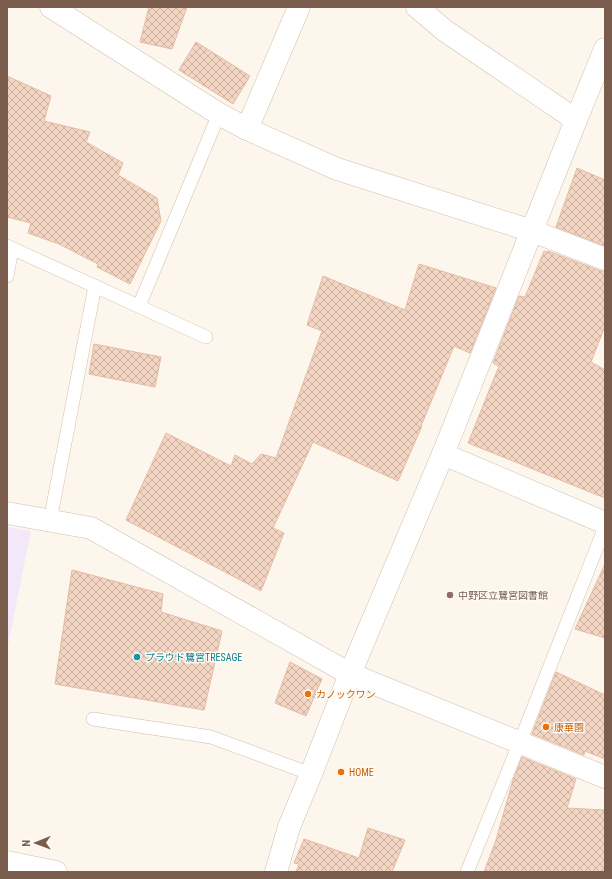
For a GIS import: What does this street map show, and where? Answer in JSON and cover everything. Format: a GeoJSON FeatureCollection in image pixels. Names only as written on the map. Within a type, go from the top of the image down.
{"type":"FeatureCollection","features":[{"type":"Feature","properties":{"kind":"street"},"geometry":{"type":"LineString","coordinates":[[51,7],[219,114],[248,129],[337,169],[532,231],[605,259]]}},
{"type":"Feature","properties":{"kind":"street"},"geometry":{"type":"LineString","coordinates":[[248,129],[299,7]]}},
{"type":"Feature","properties":{"kind":"street"},"geometry":{"type":"LineString","coordinates":[[417,7],[444,30],[576,120]]}},
{"type":"Feature","properties":{"kind":"street"},"geometry":{"type":"LineString","coordinates":[[276,872],[289,827],[350,674],[443,454],[605,48]]}},
{"type":"Feature","properties":{"kind":"street"},"geometry":{"type":"LineString","coordinates":[[443,454],[605,523]]}},
{"type":"Feature","properties":{"kind":"street"},"geometry":{"type":"LineString","coordinates":[[7,513],[91,528],[350,674],[605,777]]}},
{"type":"Feature","properties":{"kind":"street"},"geometry":{"type":"LineString","coordinates":[[7,862],[56,872]]}},
{"type":"Feature","properties":{"kind":"lane"},"geometry":{"type":"LineString","coordinates":[[139,306],[219,114]]}},
{"type":"Feature","properties":{"kind":"lane"},"geometry":{"type":"LineString","coordinates":[[7,276],[10,247],[206,337]]}},
{"type":"Feature","properties":{"kind":"lane"},"geometry":{"type":"LineString","coordinates":[[50,521],[95,286]]}},
{"type":"Feature","properties":{"kind":"lane"},"geometry":{"type":"LineString","coordinates":[[467,872],[605,527]]}},
{"type":"Feature","properties":{"kind":"lane"},"geometry":{"type":"LineString","coordinates":[[93,719],[211,737],[311,774]]}},
{"type":"Feature","properties":{"kind":"shaded area"},"geometry":{"type":"Polygon","coordinates":[[[7,527],[31,531],[7,651],[7,527]]]}},
{"type":"Feature","properties":{"kind":"building"},"geometry":{"type":"Polygon","coordinates":[[[149,7],[187,7],[172,49],[140,42],[149,7]]]}},
{"type":"Feature","properties":{"kind":"building"},"geometry":{"type":"Polygon","coordinates":[[[196,42],[250,76],[233,104],[179,70],[196,42]]]}},
{"type":"Feature","properties":{"kind":"building"},"geometry":{"type":"Polygon","coordinates":[[[7,76],[51,96],[44,121],[90,132],[86,142],[123,163],[118,175],[157,198],[161,221],[130,284],[97,267],[98,264],[59,244],[28,233],[31,223],[7,217],[7,76]]]}},
{"type":"Feature","properties":{"kind":"building"},"geometry":{"type":"Polygon","coordinates":[[[577,168],[605,180],[605,246],[556,227],[577,168]]]}},
{"type":"Feature","properties":{"kind":"building"},"geometry":{"type":"Polygon","coordinates":[[[544,251],[548,251],[601,271],[605,271],[605,326],[591,362],[605,370],[605,498],[468,443],[499,366],[493,363],[519,296],[525,297],[544,251]]]}},
{"type":"Feature","properties":{"kind":"building"},"geometry":{"type":"Polygon","coordinates":[[[419,264],[496,288],[470,353],[454,346],[398,481],[313,442],[273,528],[284,533],[261,591],[126,520],[166,433],[231,466],[235,455],[252,464],[261,454],[276,458],[322,331],[307,325],[323,276],[405,310],[419,264]]]}},
{"type":"Feature","properties":{"kind":"building"},"geometry":{"type":"Polygon","coordinates":[[[94,344],[161,357],[155,387],[89,374],[94,344]]]}},
{"type":"Feature","properties":{"kind":"building"},"geometry":{"type":"Polygon","coordinates":[[[605,564],[605,638],[575,629],[605,564]]]}},
{"type":"Feature","properties":{"kind":"building","name":"プラウド鷺宮TRESAGE"},"geometry":{"type":"Polygon","coordinates":[[[72,570],[163,594],[161,612],[222,631],[204,710],[55,684],[72,570]]]}},
{"type":"Feature","properties":{"kind":"building"},"geometry":{"type":"Polygon","coordinates":[[[290,662],[322,679],[306,716],[275,703],[290,662]]]}},
{"type":"Feature","properties":{"kind":"building"},"geometry":{"type":"Polygon","coordinates":[[[556,672],[605,695],[605,759],[585,751],[584,755],[532,734],[556,672]]]}},
{"type":"Feature","properties":{"kind":"building"},"geometry":{"type":"Polygon","coordinates":[[[522,757],[576,779],[567,808],[605,810],[605,872],[484,872],[496,840],[513,780],[522,757]]]}},
{"type":"Feature","properties":{"kind":"building"},"geometry":{"type":"Polygon","coordinates":[[[368,828],[405,840],[392,872],[296,872],[299,864],[294,863],[304,839],[359,858],[368,828]]]}},
{"type":"Feature","properties":{"kind":"place","name":"中野区立鷺宮図書館"},"geometry":{"type":"Point","coordinates":[450,595]}},
{"type":"Feature","properties":{"kind":"place","name":"プラウド鷺宮TRESAGE"},"geometry":{"type":"Point","coordinates":[137,657]}},
{"type":"Feature","properties":{"kind":"place","name":"カノックワン"},"geometry":{"type":"Point","coordinates":[308,694]}},
{"type":"Feature","properties":{"kind":"place","name":"康華園"},"geometry":{"type":"Point","coordinates":[546,727]}},
{"type":"Feature","properties":{"kind":"place","name":"HOME"},"geometry":{"type":"Point","coordinates":[341,772]}}]}
